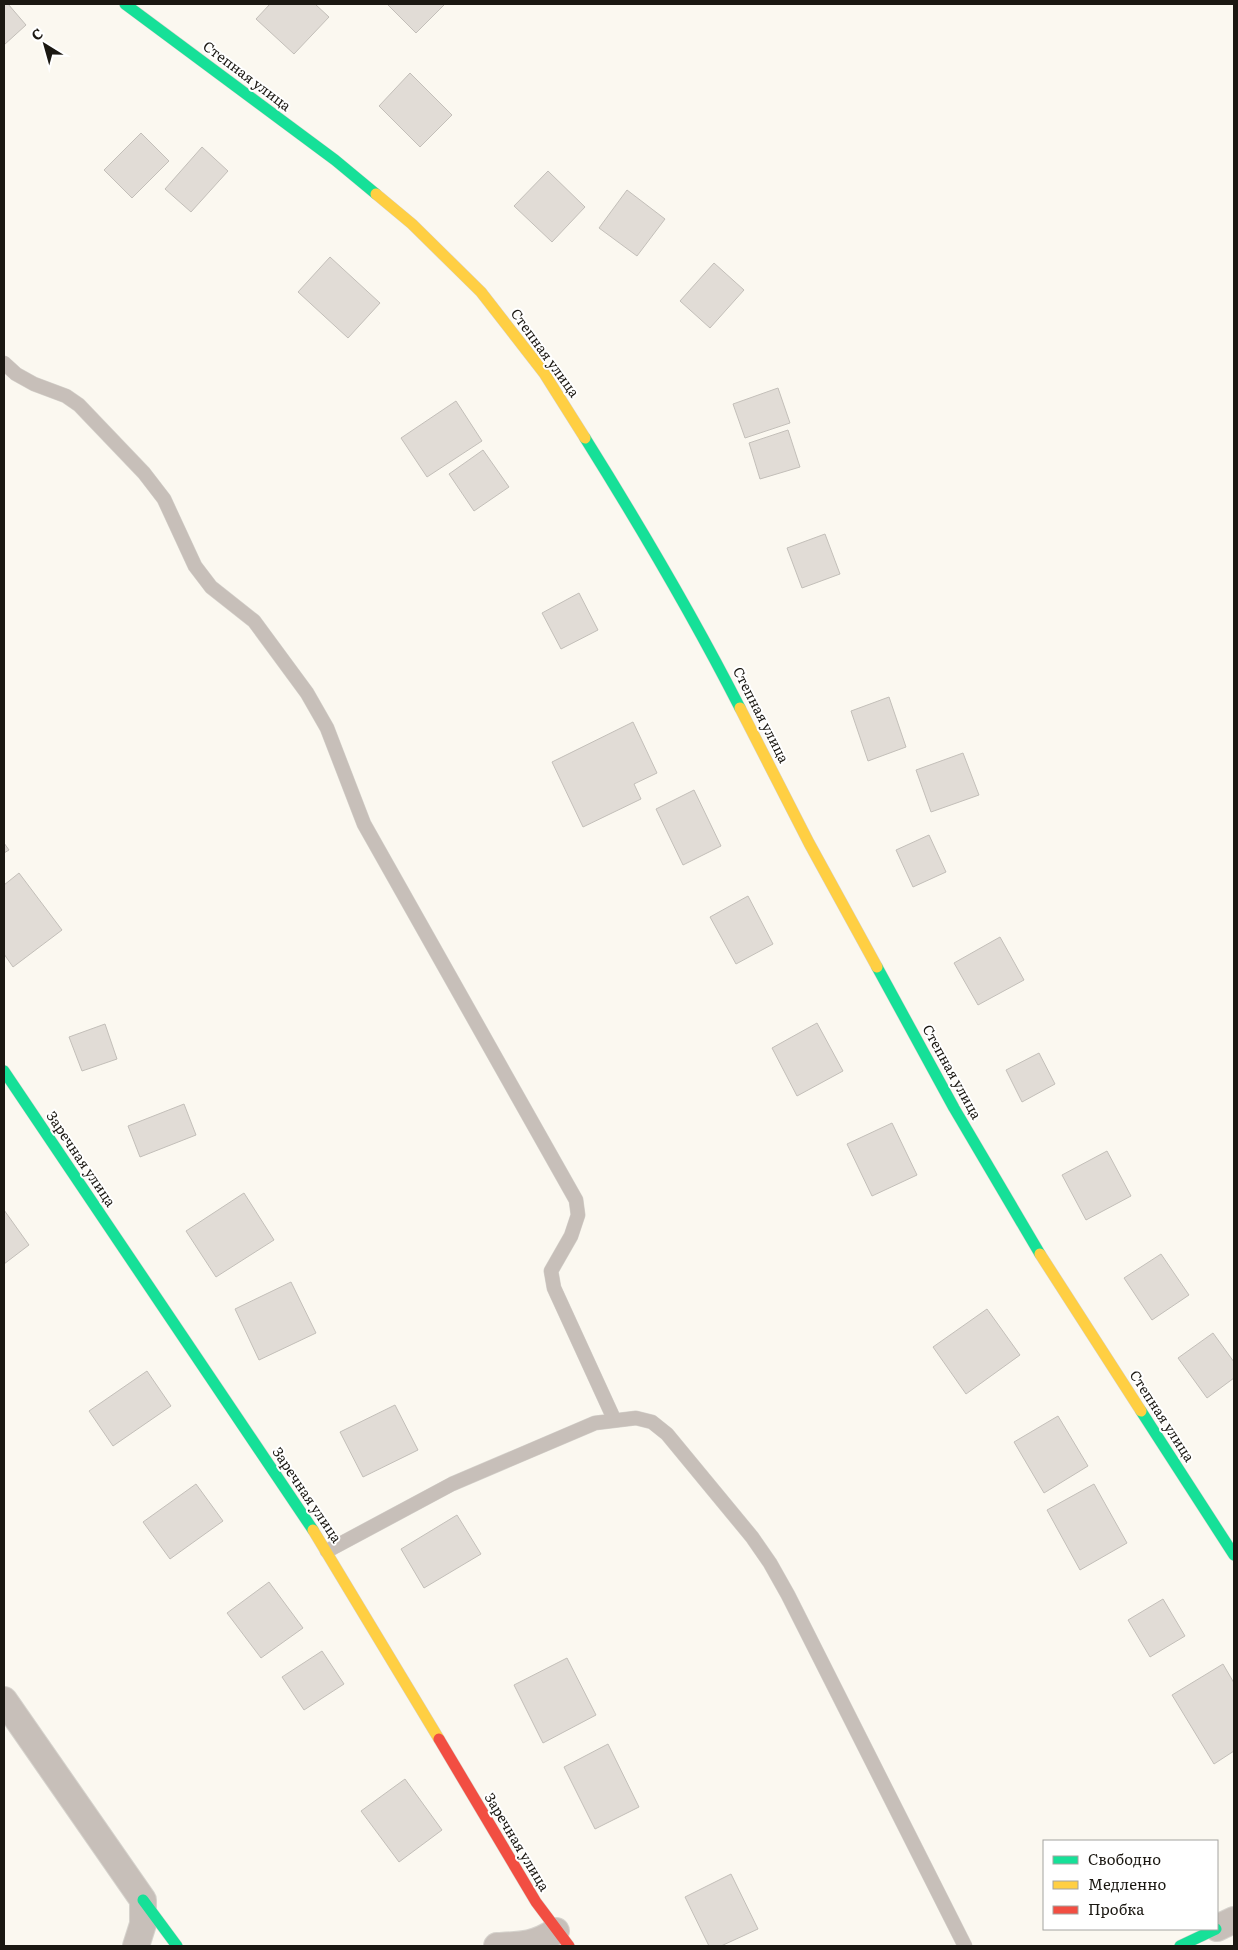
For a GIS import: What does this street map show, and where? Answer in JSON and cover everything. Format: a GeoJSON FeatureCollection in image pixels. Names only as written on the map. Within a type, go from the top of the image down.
{"type":"FeatureCollection","features":[{"type":"Feature","properties":{"kind":"street","name":"Степная улица"},"geometry":{"type":"LineString","coordinates":[[125,4],[335,160],[412,224],[481,292],[544,373],[636,518],[721,670],[809,843],[954,1108],[1039,1252],[1234,1555]]}},
{"type":"Feature","properties":{"kind":"street","name":"Заречная улица"},"geometry":{"type":"LineString","coordinates":[[4,1071],[327,1551],[489,1825],[536,1902],[563,1938]]}},
{"type":"Feature","properties":{"kind":"street"},"geometry":{"type":"LineString","coordinates":[[4,1700],[177,1946]]}},
{"type":"Feature","properties":{"kind":"street"},"geometry":{"type":"LineString","coordinates":[[136,1946],[143,1924],[143,1900]]}},
{"type":"Feature","properties":{"kind":"street"},"geometry":{"type":"LineString","coordinates":[[1218,1928],[1234,1920]]}},
{"type":"Feature","properties":{"kind":"street"},"geometry":{"type":"LineString","coordinates":[[1180,1946],[1214,1930]]}},
{"type":"Feature","properties":{"kind":"street"},"geometry":{"type":"LineString","coordinates":[[497,1946],[533,1944],[544,1939],[563,1938]]}},
{"type":"Feature","properties":{"kind":"lane"},"geometry":{"type":"LineString","coordinates":[[4,363],[22,378],[66,396],[80,405],[144,473],[164,499],[195,566],[211,587],[254,621],[307,693],[327,728],[364,824],[576,1200],[578,1215],[572,1236],[551,1271],[554,1288],[614,1419]]}},
{"type":"Feature","properties":{"kind":"lane"},"geometry":{"type":"LineString","coordinates":[[327,1551],[452,1484],[595,1423],[614,1419],[636,1418],[652,1422],[667,1434],[752,1537],[770,1563],[965,1946]]}},
{"type":"Feature","properties":{"kind":"building"},"geometry":{"type":"Polygon","coordinates":[[[4,4],[8,4],[26,25],[4,45],[4,4]]]}},
{"type":"Feature","properties":{"kind":"building"},"geometry":{"type":"Polygon","coordinates":[[[270,4],[315,4],[329,17],[294,54],[256,19],[270,4]]]}},
{"type":"Feature","properties":{"kind":"building"},"geometry":{"type":"Polygon","coordinates":[[[387,4],[445,4],[416,33],[387,4]]]}},
{"type":"Feature","properties":{"kind":"building"},"geometry":{"type":"Polygon","coordinates":[[[410,73],[452,115],[420,147],[379,106],[410,73]]]}},
{"type":"Feature","properties":{"kind":"building"},"geometry":{"type":"Polygon","coordinates":[[[141,133],[169,161],[132,198],[104,170],[141,133]]]}},
{"type":"Feature","properties":{"kind":"building"},"geometry":{"type":"Polygon","coordinates":[[[202,147],[228,171],[191,212],[165,189],[202,147]]]}},
{"type":"Feature","properties":{"kind":"building"},"geometry":{"type":"Polygon","coordinates":[[[548,171],[585,207],[552,242],[514,206],[548,171]]]}},
{"type":"Feature","properties":{"kind":"building"},"geometry":{"type":"Polygon","coordinates":[[[627,190],[665,219],[637,256],[599,228],[627,190]]]}},
{"type":"Feature","properties":{"kind":"building"},"geometry":{"type":"Polygon","coordinates":[[[330,257],[380,303],[348,338],[298,292],[330,257]]]}},
{"type":"Feature","properties":{"kind":"building"},"geometry":{"type":"Polygon","coordinates":[[[714,263],[744,290],[710,328],[680,301],[714,263]]]}},
{"type":"Feature","properties":{"kind":"building"},"geometry":{"type":"Polygon","coordinates":[[[778,388],[790,423],[745,438],[733,404],[778,388]]]}},
{"type":"Feature","properties":{"kind":"building"},"geometry":{"type":"Polygon","coordinates":[[[456,401],[482,441],[427,477],[401,438],[456,401]]]}},
{"type":"Feature","properties":{"kind":"building"},"geometry":{"type":"Polygon","coordinates":[[[788,430],[800,467],[760,479],[749,443],[788,430]]]}},
{"type":"Feature","properties":{"kind":"building"},"geometry":{"type":"Polygon","coordinates":[[[483,450],[509,487],[474,511],[449,474],[483,450]]]}},
{"type":"Feature","properties":{"kind":"building"},"geometry":{"type":"Polygon","coordinates":[[[825,534],[840,574],[802,588],[787,548],[825,534]]]}},
{"type":"Feature","properties":{"kind":"building"},"geometry":{"type":"Polygon","coordinates":[[[579,593],[598,630],[561,649],[542,613],[579,593]]]}},
{"type":"Feature","properties":{"kind":"building"},"geometry":{"type":"Polygon","coordinates":[[[889,697],[906,747],[868,761],[851,711],[889,697]]]}},
{"type":"Feature","properties":{"kind":"building"},"geometry":{"type":"Polygon","coordinates":[[[633,722],[657,773],[634,784],[641,799],[583,827],[552,762],[633,722]]]}},
{"type":"Feature","properties":{"kind":"building"},"geometry":{"type":"Polygon","coordinates":[[[963,753],[979,795],[931,812],[916,770],[963,753]]]}},
{"type":"Feature","properties":{"kind":"building"},"geometry":{"type":"Polygon","coordinates":[[[694,790],[721,846],[683,865],[656,809],[694,790]]]}},
{"type":"Feature","properties":{"kind":"building"},"geometry":{"type":"Polygon","coordinates":[[[929,835],[946,872],[913,887],[896,850],[929,835]]]}},
{"type":"Feature","properties":{"kind":"building"},"geometry":{"type":"Polygon","coordinates":[[[4,843],[9,850],[4,853],[4,843]]]}},
{"type":"Feature","properties":{"kind":"building"},"geometry":{"type":"Polygon","coordinates":[[[19,873],[62,930],[13,967],[4,954],[4,885],[19,873]]]}},
{"type":"Feature","properties":{"kind":"building"},"geometry":{"type":"Polygon","coordinates":[[[748,896],[773,944],[736,964],[710,917],[748,896]]]}},
{"type":"Feature","properties":{"kind":"building"},"geometry":{"type":"Polygon","coordinates":[[[1000,937],[1024,980],[978,1005],[954,963],[1000,937]]]}},
{"type":"Feature","properties":{"kind":"building"},"geometry":{"type":"Polygon","coordinates":[[[817,1023],[843,1071],[797,1096],[772,1048],[817,1023]]]}},
{"type":"Feature","properties":{"kind":"building"},"geometry":{"type":"Polygon","coordinates":[[[105,1024],[117,1059],[82,1071],[69,1037],[105,1024]]]}},
{"type":"Feature","properties":{"kind":"building"},"geometry":{"type":"Polygon","coordinates":[[[1039,1053],[1055,1084],[1022,1102],[1006,1070],[1039,1053]]]}},
{"type":"Feature","properties":{"kind":"building"},"geometry":{"type":"Polygon","coordinates":[[[184,1104],[196,1135],[140,1157],[128,1126],[184,1104]]]}},
{"type":"Feature","properties":{"kind":"building"},"geometry":{"type":"Polygon","coordinates":[[[892,1123],[917,1175],[872,1196],[847,1144],[892,1123]]]}},
{"type":"Feature","properties":{"kind":"building"},"geometry":{"type":"Polygon","coordinates":[[[1107,1151],[1131,1196],[1086,1220],[1062,1175],[1107,1151]]]}},
{"type":"Feature","properties":{"kind":"building"},"geometry":{"type":"Polygon","coordinates":[[[244,1193],[274,1240],[216,1277],[186,1231],[244,1193]]]}},
{"type":"Feature","properties":{"kind":"building"},"geometry":{"type":"Polygon","coordinates":[[[4,1210],[29,1245],[4,1264],[4,1210]]]}},
{"type":"Feature","properties":{"kind":"building"},"geometry":{"type":"Polygon","coordinates":[[[1161,1254],[1189,1295],[1152,1320],[1124,1278],[1161,1254]]]}},
{"type":"Feature","properties":{"kind":"building"},"geometry":{"type":"Polygon","coordinates":[[[291,1282],[316,1333],[259,1360],[235,1309],[291,1282]]]}},
{"type":"Feature","properties":{"kind":"building"},"geometry":{"type":"Polygon","coordinates":[[[987,1309],[1020,1355],[966,1394],[933,1347],[987,1309]]]}},
{"type":"Feature","properties":{"kind":"building"},"geometry":{"type":"Polygon","coordinates":[[[1213,1333],[1234,1362],[1234,1378],[1207,1398],[1178,1358],[1213,1333]]]}},
{"type":"Feature","properties":{"kind":"building"},"geometry":{"type":"Polygon","coordinates":[[[147,1371],[171,1406],[113,1446],[89,1411],[147,1371]]]}},
{"type":"Feature","properties":{"kind":"building"},"geometry":{"type":"Polygon","coordinates":[[[395,1405],[418,1450],[363,1477],[340,1432],[395,1405]]]}},
{"type":"Feature","properties":{"kind":"building"},"geometry":{"type":"Polygon","coordinates":[[[1058,1416],[1088,1466],[1044,1493],[1014,1442],[1058,1416]]]}},
{"type":"Feature","properties":{"kind":"building"},"geometry":{"type":"Polygon","coordinates":[[[196,1484],[223,1521],[170,1559],[143,1522],[196,1484]]]}},
{"type":"Feature","properties":{"kind":"building"},"geometry":{"type":"Polygon","coordinates":[[[1094,1484],[1127,1543],[1080,1570],[1047,1510],[1094,1484]]]}},
{"type":"Feature","properties":{"kind":"building"},"geometry":{"type":"Polygon","coordinates":[[[457,1515],[481,1554],[424,1588],[401,1549],[457,1515]]]}},
{"type":"Feature","properties":{"kind":"building"},"geometry":{"type":"Polygon","coordinates":[[[269,1582],[303,1628],[261,1658],[227,1613],[269,1582]]]}},
{"type":"Feature","properties":{"kind":"building"},"geometry":{"type":"Polygon","coordinates":[[[1163,1599],[1185,1636],[1150,1657],[1128,1620],[1163,1599]]]}},
{"type":"Feature","properties":{"kind":"building"},"geometry":{"type":"Polygon","coordinates":[[[322,1651],[344,1684],[304,1710],[282,1677],[322,1651]]]}},
{"type":"Feature","properties":{"kind":"building"},"geometry":{"type":"Polygon","coordinates":[[[567,1658],[596,1715],[543,1743],[514,1685],[567,1658]]]}},
{"type":"Feature","properties":{"kind":"building"},"geometry":{"type":"Polygon","coordinates":[[[1223,1664],[1234,1683],[1234,1751],[1214,1764],[1172,1695],[1223,1664]]]}},
{"type":"Feature","properties":{"kind":"building"},"geometry":{"type":"Polygon","coordinates":[[[608,1744],[639,1807],[595,1829],[564,1767],[608,1744]]]}},
{"type":"Feature","properties":{"kind":"building"},"geometry":{"type":"Polygon","coordinates":[[[405,1779],[442,1830],[399,1862],[361,1811],[405,1779]]]}},
{"type":"Feature","properties":{"kind":"building"},"geometry":{"type":"Polygon","coordinates":[[[731,1874],[758,1929],[721,1946],[709,1946],[685,1897],[731,1874]]]}},
{"type":"Feature","properties":{"kind":"traffic: fast"},"geometry":{"type":"LineString","coordinates":[[125,4],[335,160],[376,194]]}},
{"type":"Feature","properties":{"kind":"traffic: fast"},"geometry":{"type":"LineString","coordinates":[[585,438],[666,572],[740,708]]}},
{"type":"Feature","properties":{"kind":"traffic: fast"},"geometry":{"type":"LineString","coordinates":[[877,967],[954,1108],[1040,1254]]}},
{"type":"Feature","properties":{"kind":"traffic: fast"},"geometry":{"type":"LineString","coordinates":[[4,1071],[313,1530]]}},
{"type":"Feature","properties":{"kind":"traffic: fast"},"geometry":{"type":"LineString","coordinates":[[1141,1411],[1234,1555]]}},
{"type":"Feature","properties":{"kind":"traffic: fast"},"geometry":{"type":"LineString","coordinates":[[143,1900],[177,1946]]}},
{"type":"Feature","properties":{"kind":"traffic: fast"},"geometry":{"type":"LineString","coordinates":[[1180,1946],[1214,1930]]}},
{"type":"Feature","properties":{"kind":"traffic: slow"},"geometry":{"type":"LineString","coordinates":[[376,194],[412,224],[481,292],[544,373],[585,438]]}},
{"type":"Feature","properties":{"kind":"traffic: slow"},"geometry":{"type":"LineString","coordinates":[[740,708],[809,843],[877,967]]}},
{"type":"Feature","properties":{"kind":"traffic: slow"},"geometry":{"type":"LineString","coordinates":[[1040,1254],[1141,1411]]}},
{"type":"Feature","properties":{"kind":"traffic: slow"},"geometry":{"type":"LineString","coordinates":[[313,1530],[439,1739]]}},
{"type":"Feature","properties":{"kind":"traffic: jam"},"geometry":{"type":"LineString","coordinates":[[439,1739],[536,1902],[569,1946]]}}]}
